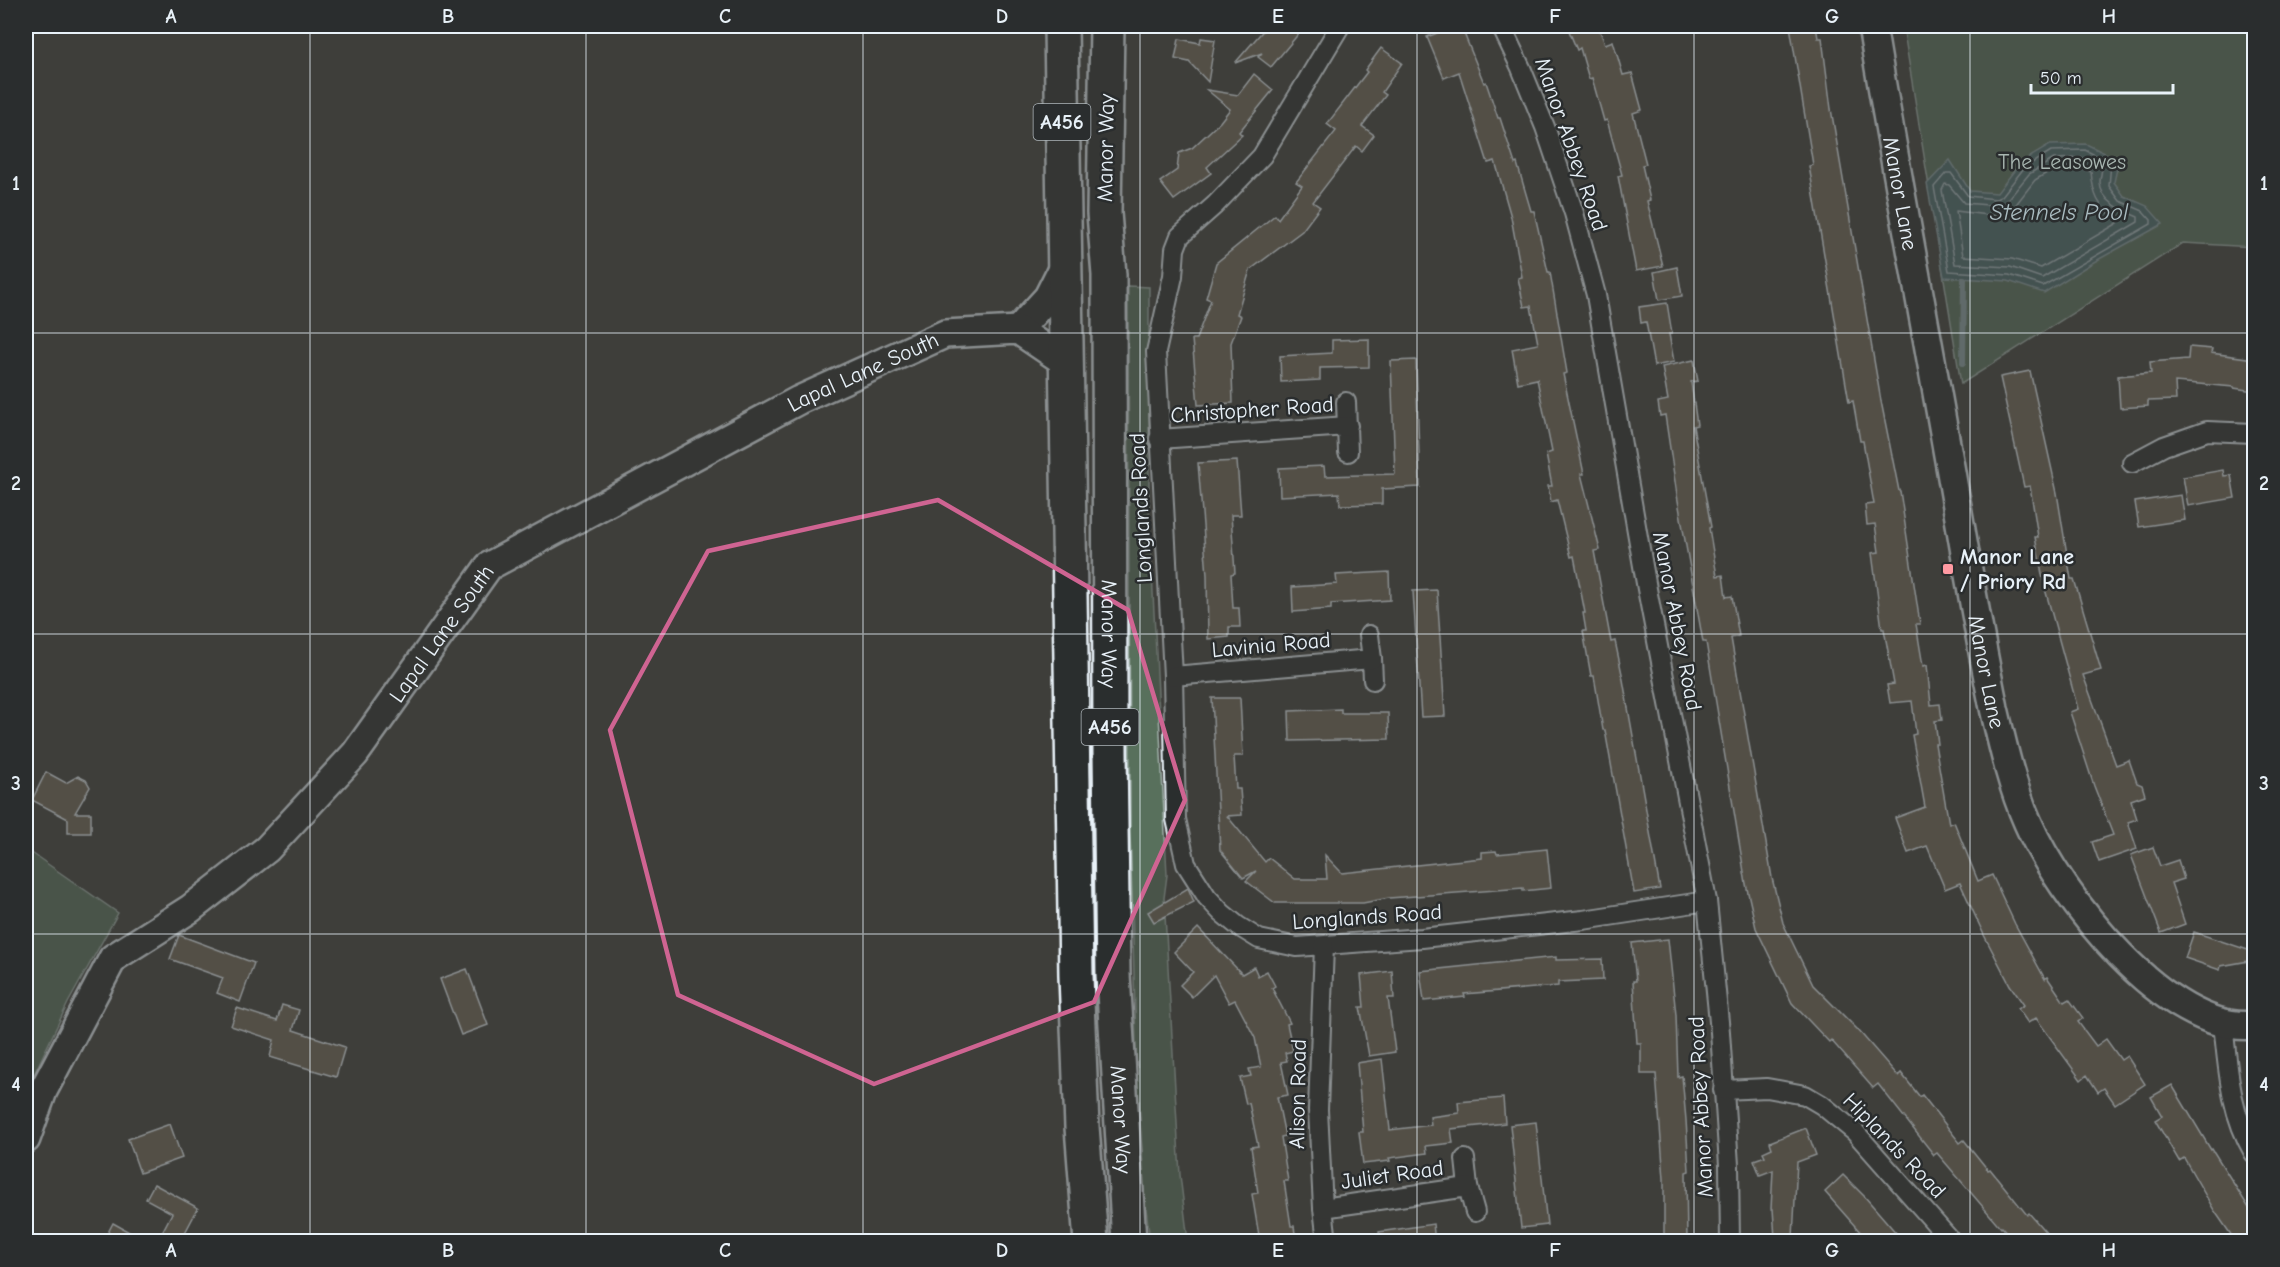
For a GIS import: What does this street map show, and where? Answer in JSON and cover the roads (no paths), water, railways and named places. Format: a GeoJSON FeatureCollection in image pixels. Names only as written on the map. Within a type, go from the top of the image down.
{"type":"FeatureCollection","features":[{"type":"Feature","properties":{"kind":"highway","name":"Manor Way"},"geometry":{"type":"LineString","coordinates":[[1061,26],[1076,976],[1082,1127],[1091,1242]]}},
{"type":"Feature","properties":{"kind":"highway","name":"Manor Way"},"geometry":{"type":"LineString","coordinates":[[1107,26],[1104,213],[1109,275],[1113,963],[1129,1242]]}},
{"type":"Feature","properties":{"kind":"street","name":"Longlands Road"},"geometry":{"type":"LineString","coordinates":[[1340,26],[1262,156],[1215,205],[1180,236],[1175,249],[1173,276],[1156,352],[1173,676],[1176,819],[1186,864],[1207,897],[1222,914],[1238,926],[1259,939],[1297,947],[1572,922],[1707,901]]}},
{"type":"Feature","properties":{"kind":"street","name":"Manor Abbey Road"},"geometry":{"type":"LineString","coordinates":[[1501,26],[1545,127],[1574,213],[1596,295],[1647,589],[1707,901],[1730,1165],[1730,1242]]}},
{"type":"Feature","properties":{"kind":"street","name":"Manor Lane"},"geometry":{"type":"LineString","coordinates":[[1872,26],[1979,640],[2004,750],[2027,822],[2043,854],[2080,909],[2139,973],[2168,997],[2198,1014],[2223,1023],[2239,1026],[2254,1025]]}},
{"type":"Feature","properties":{"kind":"street"},"geometry":{"type":"LineString","coordinates":[[1065,262],[1048,297],[1018,330],[1068,364]]}},
{"type":"Feature","properties":{"kind":"street","name":"Lapal Lane South"},"geometry":{"type":"LineString","coordinates":[[26,1139],[43,1091],[112,958],[190,909],[267,849],[355,754],[489,566],[799,400],[945,334],[1018,330]]}},
{"type":"Feature","properties":{"kind":"street","name":"Christopher Road"},"geometry":{"type":"LineString","coordinates":[[1346,402],[1348,452]]}},
{"type":"Feature","properties":{"kind":"street","name":"Christopher Road"},"geometry":{"type":"LineString","coordinates":[[1160,439],[1348,426]]}},
{"type":"Feature","properties":{"kind":"street"},"geometry":{"type":"LineString","coordinates":[[2132,463],[2164,446],[2207,431],[2254,433]]}},
{"type":"Feature","properties":{"kind":"street"},"geometry":{"type":"LineString","coordinates":[[1369,635],[1372,680]]}},
{"type":"Feature","properties":{"kind":"street","name":"Lavinia Road"},"geometry":{"type":"LineString","coordinates":[[1173,676],[1372,659]]}},
{"type":"Feature","properties":{"kind":"street","name":"Alison Road"},"geometry":{"type":"LineString","coordinates":[[1324,946],[1318,1110],[1323,1208],[1328,1242]]}},
{"type":"Feature","properties":{"kind":"street"},"geometry":{"type":"LineString","coordinates":[[2223,1023],[2230,1093],[2254,1153]]}},
{"type":"Feature","properties":{"kind":"street","name":"Hiplands Road"},"geometry":{"type":"LineString","coordinates":[[1724,1090],[1767,1089],[1805,1095],[1822,1105],[1855,1132],[1952,1242]]}},
{"type":"Feature","properties":{"kind":"street","name":"Juliet Road"},"geometry":{"type":"LineString","coordinates":[[1465,1159],[1474,1212]]}},
{"type":"Feature","properties":{"kind":"street","name":"Juliet Road"},"geometry":{"type":"LineString","coordinates":[[1323,1208],[1468,1187]]}},
{"type":"Feature","properties":{"kind":"water","name":"Stennels Pool"},"geometry":{"type":"Polygon","coordinates":[[[2086,144],[2119,160],[2114,182],[2124,196],[2147,206],[2163,224],[2092,263],[2044,293],[2008,281],[1944,277],[1927,184],[1950,160],[1970,191],[1997,193],[2020,163],[2050,145],[2086,144]]]}},
{"type":"Feature","properties":{"kind":"waterway"},"geometry":{"type":"LineString","coordinates":[[1963,363],[1964,279]]}},
{"type":"Feature","properties":{"kind":"place","name":"Manor Lane / Priory Rd"},"geometry":{"type":"Point","coordinates":[1948,569]}},
{"type":"Feature","properties":{"kind":"park label","name":"The Leasowes"},"geometry":{"type":"Point","coordinates":[2062,161]}}]}
